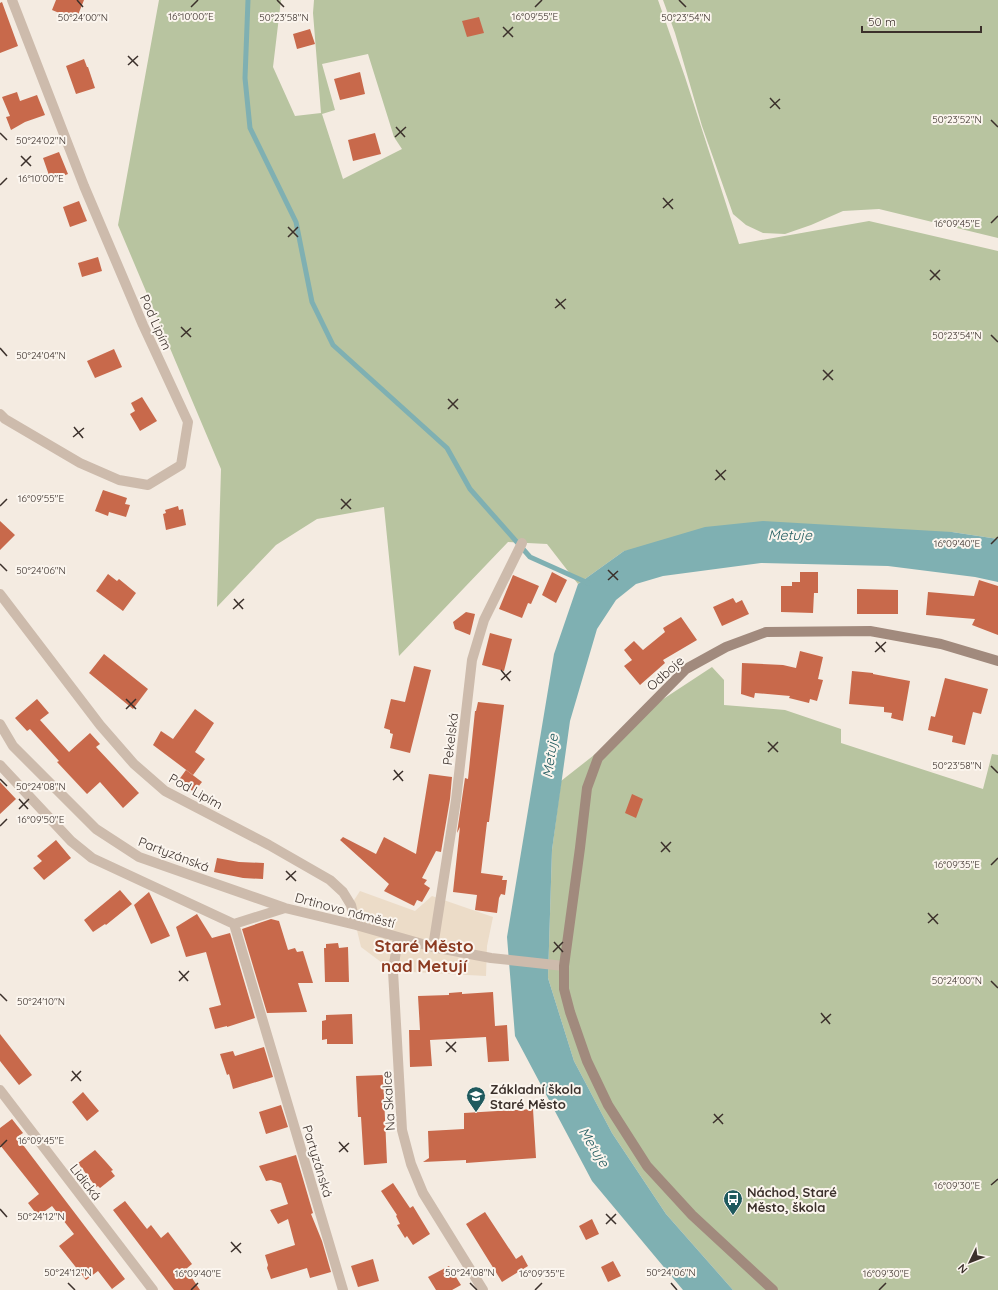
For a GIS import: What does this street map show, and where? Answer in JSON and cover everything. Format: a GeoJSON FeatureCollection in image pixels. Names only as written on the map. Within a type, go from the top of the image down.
{"type":"FeatureCollection","features":[{"type":"Feature","properties":{"kind":"street","name":"Pod Lipím"},"geometry":{"type":"LineString","coordinates":[[0,414],[5,419],[80,463],[119,480],[148,485],[181,465],[188,422],[143,325],[88,193],[12,0]]}},
{"type":"Feature","properties":{"kind":"street","name":"Pekelská"},"geometry":{"type":"LineString","coordinates":[[433,947],[456,800],[472,660],[484,620],[522,543]]}},
{"type":"Feature","properties":{"kind":"street","name":"Pod Lipím"},"geometry":{"type":"LineString","coordinates":[[0,594],[100,725],[134,764],[165,791],[269,844],[330,880],[343,892],[351,905],[356,925]]}},
{"type":"Feature","properties":{"kind":"street","name":"Odboje"},"geometry":{"type":"LineString","coordinates":[[773,1290],[692,1215],[647,1166],[608,1105],[590,1067],[572,1019],[564,988],[564,966],[587,788],[598,758],[686,668],[726,647],[766,632],[870,631],[941,644],[998,661]]}},
{"type":"Feature","properties":{"kind":"street","name":"Partyzánská"},"geometry":{"type":"LineString","coordinates":[[0,724],[13,746],[96,830],[139,857],[285,908]]}},
{"type":"Feature","properties":{"kind":"street"},"geometry":{"type":"LineString","coordinates":[[0,765],[71,841],[92,858],[234,924],[285,908]]}},
{"type":"Feature","properties":{"kind":"street","name":"Drtinovo náměstí"},"geometry":{"type":"LineString","coordinates":[[285,908],[356,925],[433,947],[491,958],[564,966]]}},
{"type":"Feature","properties":{"kind":"street","name":"Partyzánská"},"geometry":{"type":"LineString","coordinates":[[234,924],[343,1290]]}},
{"type":"Feature","properties":{"kind":"street","name":"Na Skalce"},"geometry":{"type":"LineString","coordinates":[[398,938],[393,971],[402,1130],[411,1164],[423,1193],[483,1290]]}},
{"type":"Feature","properties":{"kind":"street","name":"Lidická"},"geometry":{"type":"LineString","coordinates":[[0,1090],[153,1290]]}},
{"type":"Feature","properties":{"kind":"green space"},"geometry":{"type":"Polygon","coordinates":[[[159,0],[281,0],[273,67],[295,116],[321,113],[313,13],[314,0],[658,0],[685,77],[739,244],[869,221],[998,251],[998,539],[952,532],[624,551],[578,584],[547,544],[508,542],[399,656],[384,507],[317,519],[276,545],[217,607],[221,469],[118,225],[159,0]],[[368,54],[322,64],[335,110],[322,114],[343,179],[402,149],[394,137],[368,54]]]}},
{"type":"Feature","properties":{"kind":"green space"},"geometry":{"type":"Polygon","coordinates":[[[663,0],[998,0],[998,238],[879,209],[843,211],[811,225],[785,234],[763,233],[746,225],[733,214],[702,126],[675,33],[663,0]]]}},
{"type":"Feature","properties":{"kind":"green space"},"geometry":{"type":"Polygon","coordinates":[[[712,667],[724,680],[724,705],[785,710],[841,729],[841,743],[983,789],[992,754],[998,755],[998,1290],[733,1290],[666,1214],[612,1133],[574,1061],[548,978],[552,850],[561,781],[617,737],[645,711],[712,667]]]}},
{"type":"Feature","properties":{"kind":"shaded area"},"geometry":{"type":"Polygon","coordinates":[[[360,891],[415,911],[432,896],[493,917],[487,946],[486,976],[393,971],[361,947],[351,905],[360,891]]]}},
{"type":"Feature","properties":{"kind":"water","name":"Metuje"},"geometry":{"type":"Polygon","coordinates":[[[763,521],[952,532],[998,539],[998,582],[975,577],[888,566],[761,563],[663,576],[636,584],[616,600],[597,629],[570,721],[552,850],[548,978],[574,1061],[612,1133],[666,1214],[733,1290],[683,1290],[592,1181],[515,1036],[507,937],[554,654],[578,584],[624,551],[705,527],[763,521]]]}},
{"type":"Feature","properties":{"kind":"building"},"geometry":{"type":"Polygon","coordinates":[[[56,0],[84,0],[76,20],[52,10],[56,0]]]}},
{"type":"Feature","properties":{"kind":"building"},"geometry":{"type":"Polygon","coordinates":[[[2,2],[18,46],[0,53],[0,3],[2,2]]]}},
{"type":"Feature","properties":{"kind":"building"},"geometry":{"type":"Polygon","coordinates":[[[479,17],[484,33],[467,37],[462,21],[479,17]]]}},
{"type":"Feature","properties":{"kind":"building"},"geometry":{"type":"Polygon","coordinates":[[[310,29],[315,44],[297,49],[293,34],[310,29]]]}},
{"type":"Feature","properties":{"kind":"building"},"geometry":{"type":"Polygon","coordinates":[[[84,59],[95,88],[76,94],[66,66],[84,59]]]}},
{"type":"Feature","properties":{"kind":"building"},"geometry":{"type":"Polygon","coordinates":[[[360,72],[365,94],[340,100],[334,79],[360,72]]]}},
{"type":"Feature","properties":{"kind":"building"},"geometry":{"type":"Polygon","coordinates":[[[17,92],[20,101],[37,95],[45,115],[25,122],[11,130],[6,117],[10,116],[2,97],[17,92]]]}},
{"type":"Feature","properties":{"kind":"building"},"geometry":{"type":"Polygon","coordinates":[[[375,133],[381,154],[353,161],[348,140],[375,133]]]}},
{"type":"Feature","properties":{"kind":"building"},"geometry":{"type":"Polygon","coordinates":[[[59,152],[68,174],[51,181],[43,158],[59,152]]]}},
{"type":"Feature","properties":{"kind":"building"},"geometry":{"type":"Polygon","coordinates":[[[79,201],[87,221],[70,227],[63,207],[79,201]]]}},
{"type":"Feature","properties":{"kind":"building"},"geometry":{"type":"Polygon","coordinates":[[[98,257],[102,271],[82,277],[78,263],[98,257]]]}},
{"type":"Feature","properties":{"kind":"building"},"geometry":{"type":"Polygon","coordinates":[[[114,349],[122,367],[95,378],[87,361],[114,349]]]}},
{"type":"Feature","properties":{"kind":"building"},"geometry":{"type":"Polygon","coordinates":[[[142,397],[157,421],[140,431],[130,414],[135,411],[131,403],[142,397]]]}},
{"type":"Feature","properties":{"kind":"building"},"geometry":{"type":"Polygon","coordinates":[[[103,490],[127,498],[125,504],[130,505],[126,517],[109,512],[108,516],[95,511],[103,490]]]}},
{"type":"Feature","properties":{"kind":"building"},"geometry":{"type":"Polygon","coordinates":[[[178,506],[179,510],[183,509],[186,525],[166,530],[163,514],[166,513],[165,510],[178,506]]]}},
{"type":"Feature","properties":{"kind":"building"},"geometry":{"type":"Polygon","coordinates":[[[0,521],[15,535],[0,550],[0,521]]]}},
{"type":"Feature","properties":{"kind":"building"},"geometry":{"type":"Polygon","coordinates":[[[552,572],[567,580],[556,603],[542,595],[552,572]]]}},
{"type":"Feature","properties":{"kind":"building"},"geometry":{"type":"Polygon","coordinates":[[[800,572],[818,572],[818,593],[814,593],[813,613],[781,612],[781,586],[792,586],[792,582],[800,582],[800,572]]]}},
{"type":"Feature","properties":{"kind":"building"},"geometry":{"type":"Polygon","coordinates":[[[108,574],[117,581],[119,579],[136,593],[123,611],[96,591],[108,574]]]}},
{"type":"Feature","properties":{"kind":"building"},"geometry":{"type":"Polygon","coordinates":[[[513,575],[539,586],[531,604],[528,603],[522,618],[499,609],[513,575]]]}},
{"type":"Feature","properties":{"kind":"building"},"geometry":{"type":"Polygon","coordinates":[[[979,580],[998,586],[998,635],[972,625],[975,619],[926,615],[928,592],[974,596],[979,580]]]}},
{"type":"Feature","properties":{"kind":"building"},"geometry":{"type":"Polygon","coordinates":[[[857,589],[898,590],[898,614],[857,614],[857,589]]]}},
{"type":"Feature","properties":{"kind":"building"},"geometry":{"type":"Polygon","coordinates":[[[733,598],[736,603],[742,600],[749,614],[722,626],[713,607],[733,598]]]}},
{"type":"Feature","properties":{"kind":"building"},"geometry":{"type":"Polygon","coordinates":[[[466,612],[475,614],[470,635],[455,629],[453,622],[466,612]]]}},
{"type":"Feature","properties":{"kind":"building"},"geometry":{"type":"Polygon","coordinates":[[[681,617],[697,640],[663,660],[665,663],[640,685],[624,666],[632,660],[624,650],[634,641],[643,650],[665,632],[663,628],[681,617]]]}},
{"type":"Feature","properties":{"kind":"building"},"geometry":{"type":"Polygon","coordinates":[[[490,633],[512,639],[504,671],[482,665],[490,633]]]}},
{"type":"Feature","properties":{"kind":"building"},"geometry":{"type":"Polygon","coordinates":[[[800,651],[823,657],[818,679],[823,680],[817,701],[810,699],[809,703],[789,698],[790,696],[755,693],[754,698],[741,694],[742,663],[783,665],[796,668],[800,651]]]}},
{"type":"Feature","properties":{"kind":"building"},"geometry":{"type":"Polygon","coordinates":[[[104,654],[148,689],[133,709],[89,673],[104,654]]]}},
{"type":"Feature","properties":{"kind":"building"},"geometry":{"type":"Polygon","coordinates":[[[414,666],[431,670],[410,753],[390,748],[393,734],[390,733],[390,730],[384,728],[391,699],[405,702],[414,666]]]}},
{"type":"Feature","properties":{"kind":"building"},"geometry":{"type":"Polygon","coordinates":[[[852,671],[873,673],[910,681],[903,721],[891,718],[892,713],[884,712],[884,707],[849,704],[852,671]]]}},
{"type":"Feature","properties":{"kind":"building"},"geometry":{"type":"Polygon","coordinates":[[[945,678],[988,689],[981,714],[973,712],[965,745],[952,742],[953,736],[928,730],[931,716],[935,717],[945,678]]]}},
{"type":"Feature","properties":{"kind":"building"},"geometry":{"type":"Polygon","coordinates":[[[37,699],[49,713],[40,720],[69,752],[90,733],[100,744],[96,747],[139,793],[123,808],[100,782],[87,794],[57,762],[59,761],[30,729],[27,731],[15,718],[37,699]]]}},
{"type":"Feature","properties":{"kind":"building"},"geometry":{"type":"Polygon","coordinates":[[[478,702],[504,705],[481,873],[503,876],[502,880],[507,880],[505,895],[501,894],[499,898],[497,913],[475,910],[477,895],[453,892],[460,827],[457,833],[465,778],[468,779],[475,711],[478,702]]]}},
{"type":"Feature","properties":{"kind":"building"},"geometry":{"type":"Polygon","coordinates":[[[195,709],[214,723],[195,752],[205,759],[193,775],[153,745],[161,731],[173,739],[195,709]]]}},
{"type":"Feature","properties":{"kind":"building"},"geometry":{"type":"Polygon","coordinates":[[[186,770],[202,782],[194,792],[178,781],[186,770]]]}},
{"type":"Feature","properties":{"kind":"building"},"geometry":{"type":"Polygon","coordinates":[[[429,774],[452,777],[450,799],[441,852],[436,851],[422,878],[427,880],[424,884],[430,888],[422,902],[417,900],[414,906],[384,891],[389,884],[340,840],[343,837],[376,854],[384,837],[416,854],[429,774]]]}},
{"type":"Feature","properties":{"kind":"building"},"geometry":{"type":"Polygon","coordinates":[[[0,782],[16,799],[0,814],[0,782]]]}},
{"type":"Feature","properties":{"kind":"building"},"geometry":{"type":"Polygon","coordinates":[[[632,794],[643,799],[636,818],[625,813],[632,794]]]}},
{"type":"Feature","properties":{"kind":"building"},"geometry":{"type":"Polygon","coordinates":[[[56,840],[71,858],[44,880],[33,868],[42,861],[37,856],[56,840]]]}},
{"type":"Feature","properties":{"kind":"building"},"geometry":{"type":"Polygon","coordinates":[[[217,858],[239,862],[264,863],[263,879],[243,878],[214,872],[217,858]]]}},
{"type":"Feature","properties":{"kind":"building"},"geometry":{"type":"Polygon","coordinates":[[[120,890],[132,904],[106,925],[105,924],[93,932],[84,920],[120,890]]]}},
{"type":"Feature","properties":{"kind":"building"},"geometry":{"type":"Polygon","coordinates":[[[149,892],[170,936],[151,944],[134,905],[149,892]]]}},
{"type":"Feature","properties":{"kind":"building"},"geometry":{"type":"Polygon","coordinates":[[[197,914],[212,938],[230,933],[255,1018],[227,1027],[215,1029],[209,1008],[221,1005],[206,952],[186,957],[176,927],[197,914]]]}},
{"type":"Feature","properties":{"kind":"building"},"geometry":{"type":"Polygon","coordinates":[[[271,919],[279,921],[288,950],[295,948],[297,952],[303,951],[313,983],[298,983],[307,1012],[267,1013],[242,929],[271,919]]]}},
{"type":"Feature","properties":{"kind":"building"},"geometry":{"type":"Polygon","coordinates":[[[338,943],[339,948],[348,947],[349,982],[325,982],[324,948],[326,948],[326,944],[338,943]]]}},
{"type":"Feature","properties":{"kind":"building"},"geometry":{"type":"Polygon","coordinates":[[[462,992],[462,994],[493,992],[495,1026],[507,1025],[509,1061],[488,1062],[486,1037],[430,1040],[432,1066],[410,1067],[409,1030],[420,1030],[418,996],[449,995],[449,993],[462,992]]]}},
{"type":"Feature","properties":{"kind":"building"},"geometry":{"type":"Polygon","coordinates":[[[352,1014],[353,1044],[327,1044],[327,1039],[322,1040],[322,1021],[326,1020],[326,1015],[352,1014]]]}},
{"type":"Feature","properties":{"kind":"building"},"geometry":{"type":"Polygon","coordinates":[[[0,1034],[32,1075],[19,1085],[0,1061],[0,1034]]]}},
{"type":"Feature","properties":{"kind":"building"},"geometry":{"type":"Polygon","coordinates":[[[264,1047],[273,1077],[233,1089],[229,1074],[227,1075],[220,1054],[233,1051],[235,1056],[264,1047]]]}},
{"type":"Feature","properties":{"kind":"building"},"geometry":{"type":"Polygon","coordinates":[[[383,1075],[387,1163],[364,1165],[361,1117],[358,1117],[356,1076],[383,1075]]]}},
{"type":"Feature","properties":{"kind":"building"},"geometry":{"type":"Polygon","coordinates":[[[83,1092],[99,1111],[87,1121],[72,1102],[83,1092]]]}},
{"type":"Feature","properties":{"kind":"building"},"geometry":{"type":"Polygon","coordinates":[[[281,1105],[288,1127],[266,1134],[259,1112],[281,1105]]]}},
{"type":"Feature","properties":{"kind":"building"},"geometry":{"type":"Polygon","coordinates":[[[533,1109],[536,1158],[466,1163],[466,1160],[423,1162],[429,1158],[428,1131],[464,1129],[464,1113],[533,1109]]]}},
{"type":"Feature","properties":{"kind":"building"},"geometry":{"type":"Polygon","coordinates":[[[12,1119],[23,1133],[17,1137],[125,1279],[112,1289],[98,1271],[86,1280],[59,1246],[74,1234],[52,1206],[38,1216],[28,1203],[39,1194],[0,1145],[0,1128],[12,1119]]]}},
{"type":"Feature","properties":{"kind":"building"},"geometry":{"type":"Polygon","coordinates":[[[95,1150],[113,1170],[111,1171],[115,1176],[100,1188],[98,1186],[96,1187],[78,1163],[95,1150]]]}},
{"type":"Feature","properties":{"kind":"building"},"geometry":{"type":"Polygon","coordinates":[[[296,1155],[313,1213],[311,1214],[322,1241],[331,1272],[310,1278],[307,1268],[271,1279],[267,1268],[268,1265],[265,1255],[295,1245],[288,1219],[278,1224],[270,1210],[288,1204],[281,1183],[271,1180],[266,1181],[259,1166],[296,1155]]]}},
{"type":"Feature","properties":{"kind":"building"},"geometry":{"type":"Polygon","coordinates":[[[393,1183],[410,1208],[413,1206],[430,1234],[413,1245],[407,1236],[405,1238],[397,1225],[400,1224],[396,1216],[397,1215],[381,1191],[393,1183]]]}},
{"type":"Feature","properties":{"kind":"building"},"geometry":{"type":"Polygon","coordinates":[[[125,1201],[147,1229],[151,1225],[161,1238],[168,1232],[192,1264],[186,1269],[200,1290],[174,1290],[113,1210],[125,1201]]]}},
{"type":"Feature","properties":{"kind":"building"},"geometry":{"type":"Polygon","coordinates":[[[485,1212],[516,1259],[522,1255],[528,1266],[502,1282],[466,1224],[485,1212]]]}},
{"type":"Feature","properties":{"kind":"building"},"geometry":{"type":"Polygon","coordinates":[[[592,1219],[599,1234],[586,1240],[579,1226],[592,1219]]]}},
{"type":"Feature","properties":{"kind":"building"},"geometry":{"type":"Polygon","coordinates":[[[373,1259],[379,1281],[358,1287],[351,1266],[373,1259]]]}},
{"type":"Feature","properties":{"kind":"building"},"geometry":{"type":"Polygon","coordinates":[[[613,1261],[621,1276],[608,1282],[601,1267],[613,1261]]]}},
{"type":"Feature","properties":{"kind":"building"},"geometry":{"type":"Polygon","coordinates":[[[449,1266],[461,1285],[452,1290],[436,1290],[428,1277],[449,1266]]]}},
{"type":"Feature","properties":{"kind":"waterway"},"geometry":{"type":"LineString","coordinates":[[248,0],[245,78],[250,128],[296,222],[312,302],[333,345],[447,448],[470,489],[530,557],[588,583]]}},
{"type":"Feature","properties":{"kind":"place","name":"Základní škola Staré Město"},"geometry":{"type":"Point","coordinates":[476,1113]}},
{"type":"Feature","properties":{"kind":"place","name":"Náchod, Staré Město, škola"},"geometry":{"type":"Point","coordinates":[733,1216]}},
{"type":"Feature","properties":{"kind":"district","name":"Staré Město nad Metují"},"geometry":{"type":"Point","coordinates":[424,956]}}]}
